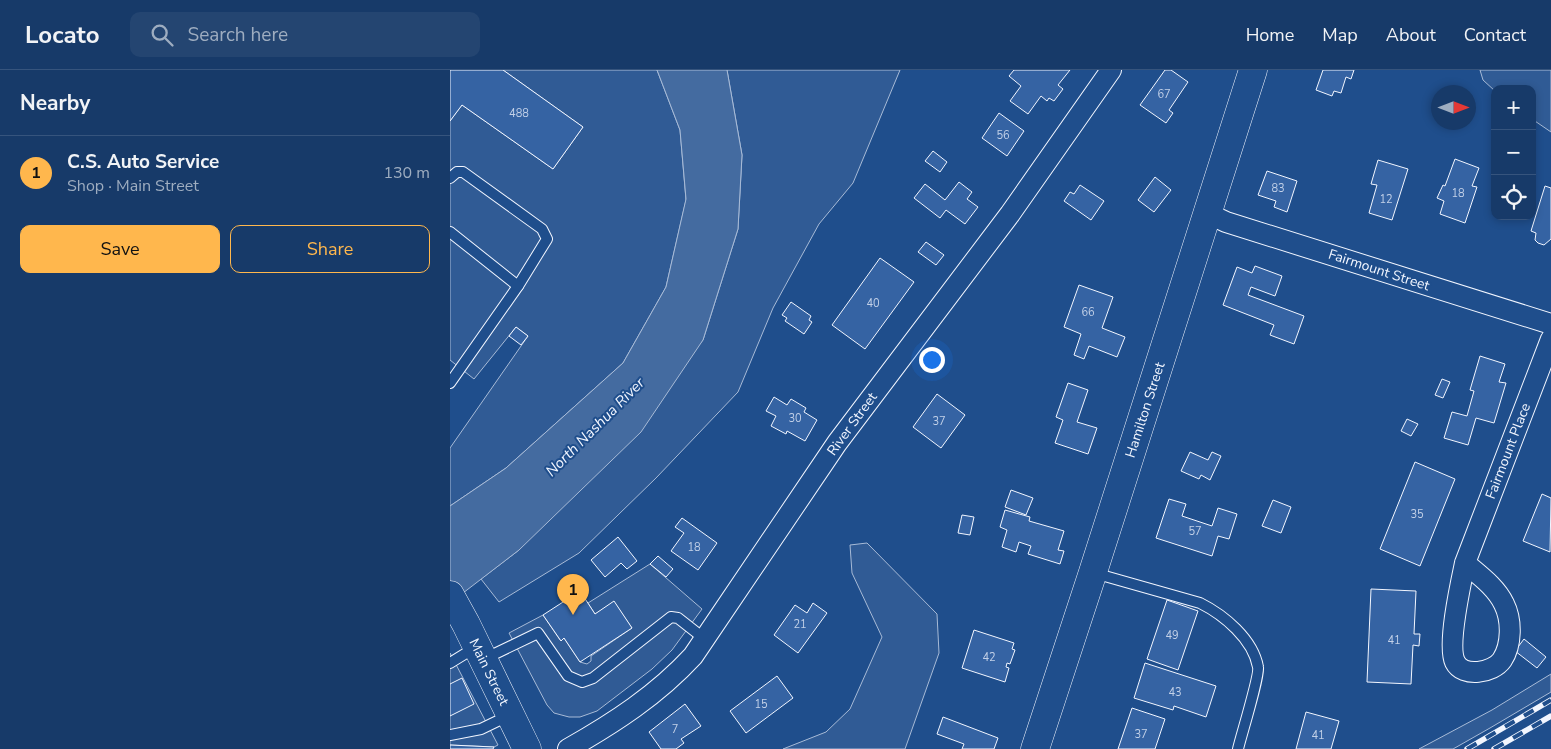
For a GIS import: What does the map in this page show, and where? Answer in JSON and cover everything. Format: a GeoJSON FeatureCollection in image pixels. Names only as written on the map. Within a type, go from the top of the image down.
{"type":"FeatureCollection","features":[{"type":"Feature","properties":{"kind":"main road","name":"Hamilton Street"},"geometry":{"type":"LineString","coordinates":[[1035,749],[1253,70]]}},
{"type":"Feature","properties":{"kind":"main road","name":"Main Street"},"geometry":{"type":"LineString","coordinates":[[450,595],[476,643],[527,749]]}},
{"type":"Feature","properties":{"kind":"street","name":"River Street"},"geometry":{"type":"LineString","coordinates":[[568,749],[606,728],[640,704],[680,671],[706,640],[837,443],[1010,214],[1111,70]]}},
{"type":"Feature","properties":{"kind":"street","name":"Fairmount Street"},"geometry":{"type":"LineString","coordinates":[[1208,214],[1226,222],[1551,324]]}},
{"type":"Feature","properties":{"kind":"street","name":"Fairmount Place"},"geometry":{"type":"LineString","coordinates":[[1465,562],[1494,588],[1505,605],[1510,624],[1509,639],[1501,661],[1492,668],[1474,672],[1461,669],[1454,661],[1453,645],[1457,596],[1465,562],[1551,339]]}},
{"type":"Feature","properties":{"kind":"lane"},"geometry":{"type":"LineString","coordinates":[[450,178],[457,172],[463,172],[544,232],[546,243],[450,383]]}},
{"type":"Feature","properties":{"kind":"lane"},"geometry":{"type":"LineString","coordinates":[[450,232],[518,286]]}},
{"type":"Feature","properties":{"kind":"lane"},"geometry":{"type":"LineString","coordinates":[[1093,572],[1200,603],[1212,609],[1246,639],[1259,668],[1238,749]]}},
{"type":"Feature","properties":{"kind":"lane"},"geometry":{"type":"LineString","coordinates":[[450,663],[476,643],[538,633],[568,676],[582,682],[593,678],[671,617],[678,618],[706,640]]}},
{"type":"Feature","properties":{"kind":"lane"},"geometry":{"type":"LineString","coordinates":[[450,735],[481,729],[510,715]]}},
{"type":"Feature","properties":{"kind":"shaded area"},"geometry":{"type":"Polygon","coordinates":[[[503,70],[657,70],[680,130],[686,200],[666,287],[623,363],[506,468],[450,506],[450,448],[528,336],[516,327],[474,379],[450,360],[450,121],[462,105],[553,169],[583,127],[503,70]]]}},
{"type":"Feature","properties":{"kind":"shaded area"},"geometry":{"type":"Polygon","coordinates":[[[727,70],[900,70],[853,183],[819,224],[773,308],[738,392],[656,478],[579,553],[499,602],[481,579],[519,550],[703,340],[738,229],[742,155],[727,70]]]}},
{"type":"Feature","properties":{"kind":"shaded area"},"geometry":{"type":"Polygon","coordinates":[[[1480,70],[1551,70],[1551,132],[1536,122],[1536,85],[1491,85],[1491,87],[1483,80],[1480,70]]]}},
{"type":"Feature","properties":{"kind":"shaded area"},"geometry":{"type":"Polygon","coordinates":[[[867,543],[937,614],[939,653],[905,749],[783,749],[826,732],[850,709],[882,637],[852,573],[850,545],[867,543]]]}},
{"type":"Feature","properties":{"kind":"shaded area"},"geometry":{"type":"Polygon","coordinates":[[[650,564],[702,609],[672,650],[652,669],[597,711],[580,717],[569,717],[554,713],[547,705],[509,633],[543,615],[560,640],[564,638],[580,662],[587,664],[591,661],[591,656],[632,628],[614,602],[595,614],[588,603],[650,564]]]}},
{"type":"Feature","properties":{"kind":"shaded area"},"geometry":{"type":"Polygon","coordinates":[[[450,653],[498,745],[494,747],[450,745],[450,653]]]}},
{"type":"Feature","properties":{"kind":"shaded area"},"geometry":{"type":"Polygon","coordinates":[[[1551,674],[1551,692],[1490,728],[1453,749],[1419,749],[1492,710],[1551,674]]]}},
{"type":"Feature","properties":{"kind":"water","name":"North Nashua River"},"geometry":{"type":"Polygon","coordinates":[[[657,70],[727,70],[742,155],[738,229],[703,340],[641,432],[519,550],[450,603],[450,506],[506,468],[623,363],[666,287],[686,199],[680,130],[657,70]]]}},
{"type":"Feature","properties":{"kind":"building"},"geometry":{"type":"Polygon","coordinates":[[[450,70],[503,70],[583,127],[553,169],[462,105],[450,121],[450,70]]]}},
{"type":"Feature","properties":{"kind":"building"},"geometry":{"type":"Polygon","coordinates":[[[1014,70],[1070,70],[1058,85],[1063,89],[1054,101],[1049,98],[1047,101],[1041,96],[1028,114],[1010,101],[1021,86],[1009,76],[1014,70]]]}},
{"type":"Feature","properties":{"kind":"building"},"geometry":{"type":"Polygon","coordinates":[[[1165,70],[1171,70],[1188,82],[1169,110],[1173,113],[1166,123],[1140,105],[1165,70]]]}},
{"type":"Feature","properties":{"kind":"building"},"geometry":{"type":"Polygon","coordinates":[[[1323,70],[1354,70],[1351,79],[1346,77],[1341,93],[1334,91],[1332,96],[1316,90],[1323,70]]]}},
{"type":"Feature","properties":{"kind":"building"},"geometry":{"type":"Polygon","coordinates":[[[999,113],[1024,131],[1007,156],[982,138],[999,113]]]}},
{"type":"Feature","properties":{"kind":"building"},"geometry":{"type":"Polygon","coordinates":[[[933,151],[947,162],[940,172],[925,161],[933,151]]]}},
{"type":"Feature","properties":{"kind":"building"},"geometry":{"type":"Polygon","coordinates":[[[1455,159],[1479,168],[1472,186],[1477,187],[1465,223],[1440,214],[1444,201],[1437,198],[1443,185],[1445,186],[1455,159]]]}},
{"type":"Feature","properties":{"kind":"building"},"geometry":{"type":"Polygon","coordinates":[[[1378,160],[1408,169],[1392,220],[1369,213],[1377,185],[1371,184],[1378,160]]]}},
{"type":"Feature","properties":{"kind":"building"},"geometry":{"type":"Polygon","coordinates":[[[1267,171],[1297,181],[1287,212],[1274,207],[1276,201],[1258,195],[1267,171]]]}},
{"type":"Feature","properties":{"kind":"building"},"geometry":{"type":"Polygon","coordinates":[[[1155,177],[1171,190],[1154,212],[1138,200],[1155,177]]]}},
{"type":"Feature","properties":{"kind":"building"},"geometry":{"type":"Polygon","coordinates":[[[959,182],[972,192],[967,199],[978,207],[965,224],[946,210],[940,218],[914,198],[925,184],[945,200],[959,182]]]}},
{"type":"Feature","properties":{"kind":"building"},"geometry":{"type":"Polygon","coordinates":[[[1080,185],[1104,201],[1091,220],[1064,201],[1070,192],[1074,194],[1080,185]]]}},
{"type":"Feature","properties":{"kind":"building"},"geometry":{"type":"Polygon","coordinates":[[[1545,186],[1551,188],[1551,239],[1544,245],[1535,240],[1536,233],[1531,231],[1536,220],[1545,186]]]}},
{"type":"Feature","properties":{"kind":"building"},"geometry":{"type":"Polygon","coordinates":[[[926,242],[944,255],[936,265],[918,252],[926,242]]]}},
{"type":"Feature","properties":{"kind":"building"},"geometry":{"type":"Polygon","coordinates":[[[880,258],[914,282],[865,349],[832,325],[880,258]]]}},
{"type":"Feature","properties":{"kind":"building"},"geometry":{"type":"Polygon","coordinates":[[[1255,266],[1282,276],[1275,296],[1251,287],[1248,295],[1304,316],[1294,344],[1270,335],[1274,325],[1223,305],[1237,267],[1252,273],[1255,266]]]}},
{"type":"Feature","properties":{"kind":"building"},"geometry":{"type":"Polygon","coordinates":[[[1079,285],[1113,297],[1102,328],[1125,337],[1117,357],[1089,346],[1084,359],[1074,355],[1081,334],[1064,327],[1079,285]]]}},
{"type":"Feature","properties":{"kind":"building"},"geometry":{"type":"Polygon","coordinates":[[[791,302],[811,316],[809,320],[812,322],[804,334],[785,321],[787,318],[782,315],[791,302]]]}},
{"type":"Feature","properties":{"kind":"building"},"geometry":{"type":"Polygon","coordinates":[[[516,327],[528,336],[521,345],[509,336],[516,327]]]}},
{"type":"Feature","properties":{"kind":"building"},"geometry":{"type":"Polygon","coordinates":[[[1480,356],[1505,364],[1499,382],[1506,383],[1494,423],[1476,418],[1468,445],[1444,438],[1452,412],[1467,416],[1474,391],[1470,390],[1480,356]]]}},
{"type":"Feature","properties":{"kind":"building"},"geometry":{"type":"Polygon","coordinates":[[[1442,379],[1450,382],[1443,398],[1435,395],[1442,379]]]}},
{"type":"Feature","properties":{"kind":"building"},"geometry":{"type":"Polygon","coordinates":[[[1068,383],[1088,390],[1077,422],[1097,428],[1088,454],[1055,443],[1063,420],[1056,417],[1068,383]]]}},
{"type":"Feature","properties":{"kind":"building"},"geometry":{"type":"Polygon","coordinates":[[[937,394],[965,415],[941,448],[913,427],[937,394]]]}},
{"type":"Feature","properties":{"kind":"building"},"geometry":{"type":"Polygon","coordinates":[[[774,397],[787,405],[791,399],[806,408],[804,412],[817,420],[805,441],[787,431],[786,434],[771,426],[776,416],[766,411],[774,397]]]}},
{"type":"Feature","properties":{"kind":"building"},"geometry":{"type":"Polygon","coordinates":[[[1407,419],[1418,424],[1411,436],[1401,431],[1407,419]]]}},
{"type":"Feature","properties":{"kind":"building"},"geometry":{"type":"Polygon","coordinates":[[[1190,452],[1208,460],[1212,452],[1221,456],[1210,480],[1201,475],[1199,479],[1181,471],[1190,452]]]}},
{"type":"Feature","properties":{"kind":"building"},"geometry":{"type":"Polygon","coordinates":[[[1415,462],[1455,479],[1420,566],[1380,549],[1415,462]]]}},
{"type":"Feature","properties":{"kind":"building"},"geometry":{"type":"Polygon","coordinates":[[[1011,490],[1033,498],[1026,515],[1005,507],[1011,490]]]}},
{"type":"Feature","properties":{"kind":"building"},"geometry":{"type":"Polygon","coordinates":[[[1542,494],[1551,498],[1550,552],[1523,541],[1542,494]]]}},
{"type":"Feature","properties":{"kind":"building"},"geometry":{"type":"Polygon","coordinates":[[[1169,499],[1186,504],[1182,516],[1212,526],[1218,508],[1237,514],[1229,539],[1218,536],[1212,556],[1156,538],[1169,499]]]}},
{"type":"Feature","properties":{"kind":"building"},"geometry":{"type":"Polygon","coordinates":[[[1273,500],[1291,507],[1281,533],[1262,526],[1273,500]]]}},
{"type":"Feature","properties":{"kind":"building"},"geometry":{"type":"Polygon","coordinates":[[[1005,510],[1030,517],[1029,521],[1064,531],[1058,550],[1064,551],[1060,564],[1028,554],[1031,546],[1019,542],[1016,552],[1002,547],[1007,530],[1000,527],[1005,510]]]}},
{"type":"Feature","properties":{"kind":"building"},"geometry":{"type":"Polygon","coordinates":[[[962,515],[974,517],[970,535],[958,533],[962,515]]]}},
{"type":"Feature","properties":{"kind":"building"},"geometry":{"type":"Polygon","coordinates":[[[682,518],[717,543],[698,570],[671,551],[684,533],[675,527],[682,518]]]}},
{"type":"Feature","properties":{"kind":"building"},"geometry":{"type":"Polygon","coordinates":[[[618,537],[637,561],[627,569],[621,563],[605,577],[591,560],[618,537]]]}},
{"type":"Feature","properties":{"kind":"building"},"geometry":{"type":"Polygon","coordinates":[[[658,556],[673,569],[666,577],[650,564],[658,556]]]}},
{"type":"Feature","properties":{"kind":"building"},"geometry":{"type":"Polygon","coordinates":[[[1371,589],[1416,591],[1414,634],[1420,634],[1419,646],[1413,645],[1411,684],[1367,682],[1371,589]]]}},
{"type":"Feature","properties":{"kind":"building"},"geometry":{"type":"Polygon","coordinates":[[[580,591],[595,614],[614,601],[632,628],[580,662],[564,638],[561,641],[543,615],[580,591]]]}},
{"type":"Feature","properties":{"kind":"building"},"geometry":{"type":"Polygon","coordinates":[[[1167,600],[1198,611],[1178,670],[1147,659],[1167,600]]]}},
{"type":"Feature","properties":{"kind":"building"},"geometry":{"type":"Polygon","coordinates":[[[813,603],[827,613],[798,653],[774,635],[795,605],[807,613],[813,603]]]}},
{"type":"Feature","properties":{"kind":"building"},"geometry":{"type":"Polygon","coordinates":[[[974,630],[1014,643],[1012,649],[1015,650],[1010,664],[1007,663],[1006,667],[1009,668],[1005,682],[962,668],[974,630]]]}},
{"type":"Feature","properties":{"kind":"building"},"geometry":{"type":"Polygon","coordinates":[[[1524,639],[1546,657],[1537,668],[1515,651],[1524,639]]]}},
{"type":"Feature","properties":{"kind":"building"},"geometry":{"type":"Polygon","coordinates":[[[1145,663],[1216,686],[1206,717],[1174,706],[1173,710],[1134,698],[1145,663]]]}},
{"type":"Feature","properties":{"kind":"building"},"geometry":{"type":"Polygon","coordinates":[[[777,676],[793,698],[746,733],[730,711],[777,676]]]}},
{"type":"Feature","properties":{"kind":"building"},"geometry":{"type":"Polygon","coordinates":[[[462,678],[474,704],[450,716],[450,684],[462,678]]]}},
{"type":"Feature","properties":{"kind":"building"},"geometry":{"type":"Polygon","coordinates":[[[685,704],[701,726],[681,739],[684,743],[676,749],[661,749],[649,732],[685,704]]]}},
{"type":"Feature","properties":{"kind":"building"},"geometry":{"type":"Polygon","coordinates":[[[1132,708],[1165,719],[1155,749],[1118,749],[1132,708]]]}},
{"type":"Feature","properties":{"kind":"building"},"geometry":{"type":"Polygon","coordinates":[[[1306,712],[1339,721],[1331,749],[1296,749],[1306,712]]]}},
{"type":"Feature","properties":{"kind":"building"},"geometry":{"type":"Polygon","coordinates":[[[943,717],[998,738],[994,749],[962,749],[964,744],[937,734],[943,717]]]}},
{"type":"Feature","properties":{"kind":"building"},"geometry":{"type":"Polygon","coordinates":[[[450,745],[494,747],[493,749],[450,749],[450,745]]]}},
{"type":"Feature","properties":{"kind":"railway"},"geometry":{"type":"LineString","coordinates":[[1467,749],[1551,700]]}},
{"type":"Feature","properties":{"kind":"railway"},"geometry":{"type":"LineString","coordinates":[[1494,749],[1551,716]]}},
{"type":"Feature","properties":{"kind":"place","name":"C.S. Auto Service"},"geometry":{"type":"Point","coordinates":[573,615]}}]}
